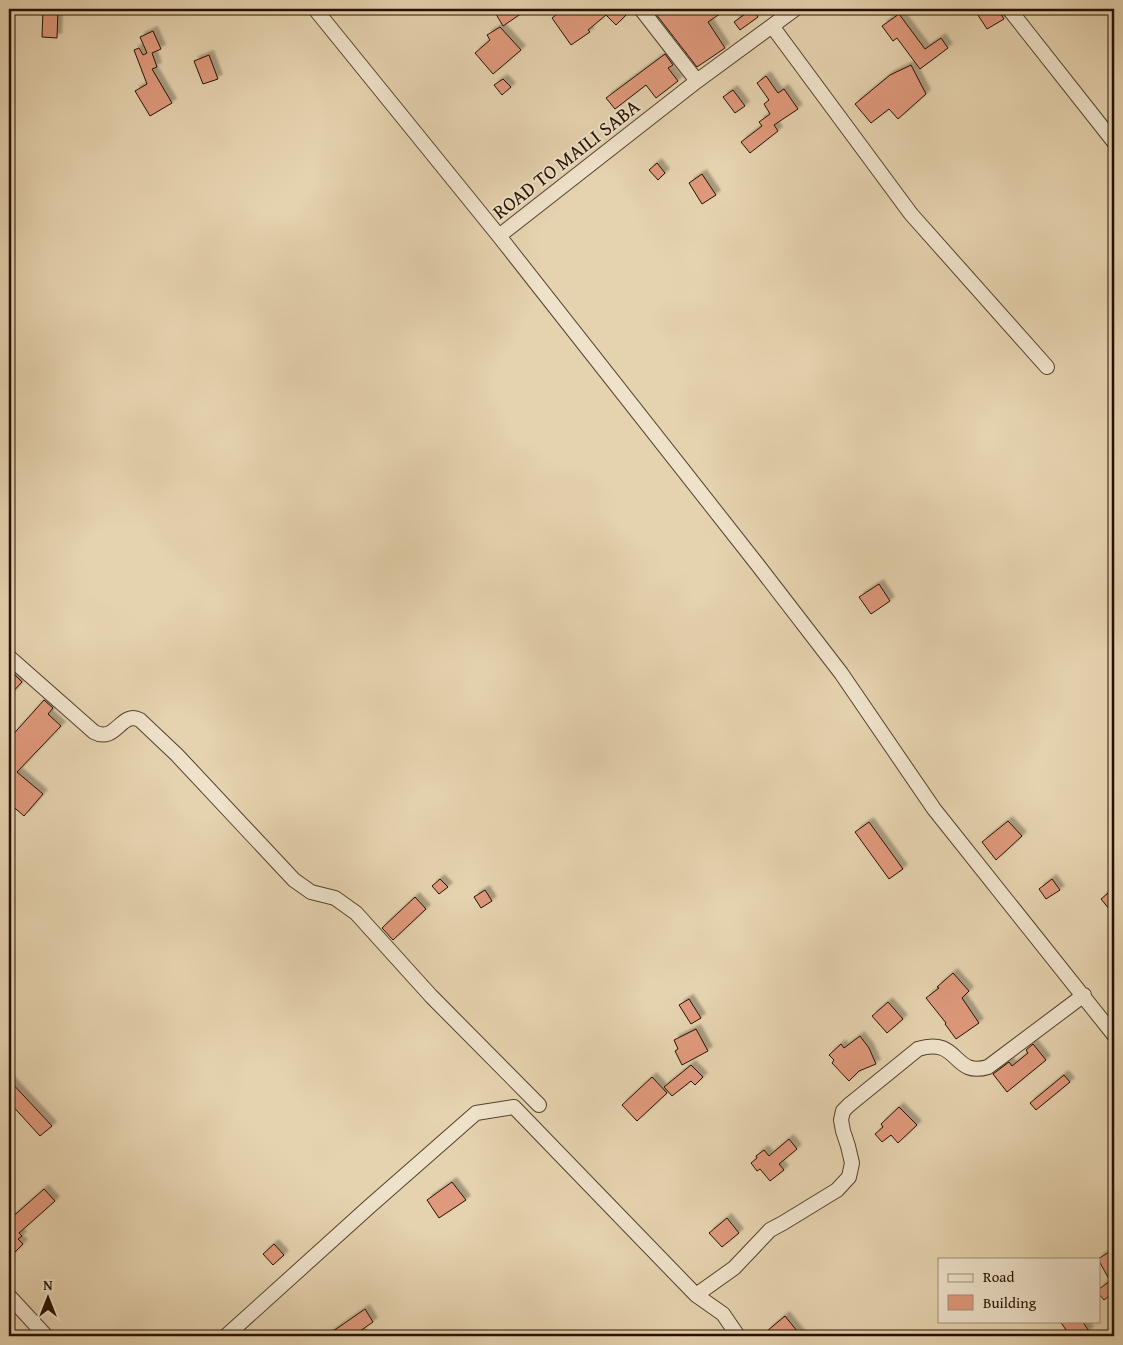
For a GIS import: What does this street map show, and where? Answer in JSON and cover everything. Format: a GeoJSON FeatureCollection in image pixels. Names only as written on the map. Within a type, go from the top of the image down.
{"type":"FeatureCollection","features":[{"type":"Feature","properties":{"kind":"street","name":"ROAD TO MAILI SABA"},"geometry":{"type":"LineString","coordinates":[[315,9],[499,236],[697,81],[795,9]]}},
{"type":"Feature","properties":{"kind":"street"},"geometry":{"type":"LineString","coordinates":[[641,9],[697,81]]}},
{"type":"Feature","properties":{"kind":"street"},"geometry":{"type":"LineString","coordinates":[[1009,9],[1114,142]]}},
{"type":"Feature","properties":{"kind":"street"},"geometry":{"type":"LineString","coordinates":[[772,26],[911,214],[1046,367]]}},
{"type":"Feature","properties":{"kind":"street"},"geometry":{"type":"LineString","coordinates":[[499,236],[841,673],[934,809],[1114,1035]]}},
{"type":"Feature","properties":{"kind":"street"},"geometry":{"type":"LineString","coordinates":[[9,657],[94,732],[100,735],[108,735],[130,718],[140,720],[177,755],[294,880],[311,892],[335,898],[356,913],[431,996],[539,1105]]}},
{"type":"Feature","properties":{"kind":"street"},"geometry":{"type":"LineString","coordinates":[[696,1295],[734,1268],[770,1230],[837,1190],[849,1177],[852,1163],[841,1120],[844,1111],[918,1049],[929,1045],[940,1046],[950,1052],[967,1068],[979,1070],[988,1067],[1084,995]]}},
{"type":"Feature","properties":{"kind":"street"},"geometry":{"type":"LineString","coordinates":[[226,1336],[476,1113],[514,1107],[696,1295],[723,1314],[738,1336]]}},
{"type":"Feature","properties":{"kind":"street"},"geometry":{"type":"LineString","coordinates":[[9,1296],[46,1336]]}},
{"type":"Feature","properties":{"kind":"building"},"geometry":{"type":"Polygon","coordinates":[[[43,9],[58,10],[57,38],[42,37],[43,9]]]}},
{"type":"Feature","properties":{"kind":"building"},"geometry":{"type":"Polygon","coordinates":[[[493,9],[528,9],[503,26],[493,9]]]}},
{"type":"Feature","properties":{"kind":"building"},"geometry":{"type":"Polygon","coordinates":[[[551,9],[632,9],[616,25],[606,15],[588,30],[590,32],[571,45],[552,18],[556,15],[551,9]]]}},
{"type":"Feature","properties":{"kind":"building"},"geometry":{"type":"Polygon","coordinates":[[[652,9],[727,9],[708,22],[725,48],[697,67],[652,9]]]}},
{"type":"Feature","properties":{"kind":"building"},"geometry":{"type":"Polygon","coordinates":[[[752,9],[758,17],[740,30],[734,22],[752,9]]]}},
{"type":"Feature","properties":{"kind":"building"},"geometry":{"type":"Polygon","coordinates":[[[974,9],[997,9],[1004,19],[987,29],[974,9]]]}},
{"type":"Feature","properties":{"kind":"building"},"geometry":{"type":"Polygon","coordinates":[[[899,14],[925,49],[941,38],[948,48],[920,69],[897,38],[893,41],[882,26],[899,14]]]}},
{"type":"Feature","properties":{"kind":"building"},"geometry":{"type":"Polygon","coordinates":[[[500,27],[521,50],[493,74],[475,53],[490,40],[487,35],[500,27]]]}},
{"type":"Feature","properties":{"kind":"building"},"geometry":{"type":"Polygon","coordinates":[[[153,31],[161,49],[152,53],[157,67],[152,69],[172,103],[150,116],[135,91],[147,84],[134,50],[139,48],[143,55],[147,53],[140,37],[153,31]]]}},
{"type":"Feature","properties":{"kind":"building"},"geometry":{"type":"Polygon","coordinates":[[[665,54],[673,65],[668,68],[678,81],[656,98],[646,85],[615,109],[606,98],[665,54]]]}},
{"type":"Feature","properties":{"kind":"building"},"geometry":{"type":"Polygon","coordinates":[[[209,55],[218,79],[203,84],[194,61],[209,55]]]}},
{"type":"Feature","properties":{"kind":"building"},"geometry":{"type":"Polygon","coordinates":[[[911,65],[926,94],[898,119],[889,109],[871,123],[855,104],[890,75],[911,65]]]}},
{"type":"Feature","properties":{"kind":"building"},"geometry":{"type":"Polygon","coordinates":[[[766,76],[778,93],[784,89],[798,109],[774,125],[778,131],[750,153],[741,142],[762,126],[759,122],[770,114],[764,104],[769,100],[757,83],[766,76]]]}},
{"type":"Feature","properties":{"kind":"building"},"geometry":{"type":"Polygon","coordinates":[[[503,79],[511,87],[502,95],[494,85],[503,79]]]}},
{"type":"Feature","properties":{"kind":"building"},"geometry":{"type":"Polygon","coordinates":[[[733,90],[745,106],[735,113],[723,97],[733,90]]]}},
{"type":"Feature","properties":{"kind":"building"},"geometry":{"type":"Polygon","coordinates":[[[657,163],[665,173],[658,180],[649,170],[657,163]]]}},
{"type":"Feature","properties":{"kind":"building"},"geometry":{"type":"Polygon","coordinates":[[[702,174],[716,195],[702,204],[689,183],[702,174]]]}},
{"type":"Feature","properties":{"kind":"building"},"geometry":{"type":"Polygon","coordinates":[[[879,584],[890,601],[871,614],[859,597],[879,584]]]}},
{"type":"Feature","properties":{"kind":"building"},"geometry":{"type":"Polygon","coordinates":[[[9,669],[22,682],[9,696],[9,669]]]}},
{"type":"Feature","properties":{"kind":"building"},"geometry":{"type":"Polygon","coordinates":[[[44,700],[53,708],[48,714],[61,726],[17,772],[43,794],[24,816],[9,803],[9,739],[44,700]]]}},
{"type":"Feature","properties":{"kind":"building"},"geometry":{"type":"Polygon","coordinates":[[[1008,821],[1022,836],[996,860],[982,842],[1008,821]]]}},
{"type":"Feature","properties":{"kind":"building"},"geometry":{"type":"Polygon","coordinates":[[[869,822],[903,869],[889,879],[855,832],[869,822]]]}},
{"type":"Feature","properties":{"kind":"building"},"geometry":{"type":"Polygon","coordinates":[[[440,879],[448,887],[439,894],[432,886],[440,879]]]}},
{"type":"Feature","properties":{"kind":"building"},"geometry":{"type":"Polygon","coordinates":[[[1052,879],[1060,890],[1046,899],[1039,889],[1052,879]]]}},
{"type":"Feature","properties":{"kind":"building"},"geometry":{"type":"Polygon","coordinates":[[[1114,888],[1114,915],[1101,899],[1114,888]]]}},
{"type":"Feature","properties":{"kind":"building"},"geometry":{"type":"Polygon","coordinates":[[[485,890],[492,901],[481,908],[474,897],[485,890]]]}},
{"type":"Feature","properties":{"kind":"building"},"geometry":{"type":"Polygon","coordinates":[[[415,897],[426,909],[393,940],[382,928],[415,897]]]}},
{"type":"Feature","properties":{"kind":"building"},"geometry":{"type":"Polygon","coordinates":[[[953,973],[969,991],[962,998],[979,1023],[956,1039],[926,998],[953,973]]]}},
{"type":"Feature","properties":{"kind":"building"},"geometry":{"type":"Polygon","coordinates":[[[689,999],[701,1018],[691,1024],[679,1005],[689,999]]]}},
{"type":"Feature","properties":{"kind":"building"},"geometry":{"type":"Polygon","coordinates":[[[888,1002],[903,1019],[887,1033],[872,1016],[888,1002]]]}},
{"type":"Feature","properties":{"kind":"building"},"geometry":{"type":"Polygon","coordinates":[[[696,1029],[708,1051],[682,1065],[675,1051],[678,1049],[674,1040],[696,1029]]]}},
{"type":"Feature","properties":{"kind":"building"},"geometry":{"type":"Polygon","coordinates":[[[860,1036],[869,1048],[876,1064],[859,1071],[849,1081],[832,1063],[834,1060],[829,1055],[841,1044],[844,1048],[860,1036]]]}},
{"type":"Feature","properties":{"kind":"building"},"geometry":{"type":"Polygon","coordinates":[[[1033,1044],[1046,1060],[1007,1092],[993,1074],[1009,1062],[1012,1066],[1028,1053],[1026,1050],[1033,1044]]]}},
{"type":"Feature","properties":{"kind":"building"},"geometry":{"type":"Polygon","coordinates":[[[691,1065],[703,1077],[695,1085],[691,1081],[672,1096],[664,1087],[691,1065]]]}},
{"type":"Feature","properties":{"kind":"building"},"geometry":{"type":"Polygon","coordinates":[[[1064,1075],[1070,1082],[1036,1110],[1030,1103],[1064,1075]]]}},
{"type":"Feature","properties":{"kind":"building"},"geometry":{"type":"Polygon","coordinates":[[[652,1077],[667,1093],[637,1121],[622,1105],[652,1077]]]}},
{"type":"Feature","properties":{"kind":"building"},"geometry":{"type":"Polygon","coordinates":[[[9,1080],[52,1126],[40,1136],[9,1102],[9,1080]]]}},
{"type":"Feature","properties":{"kind":"building"},"geometry":{"type":"Polygon","coordinates":[[[899,1107],[917,1125],[898,1143],[891,1135],[882,1142],[875,1134],[883,1127],[881,1124],[899,1107]]]}},
{"type":"Feature","properties":{"kind":"building"},"geometry":{"type":"Polygon","coordinates":[[[789,1139],[797,1149],[779,1164],[784,1170],[770,1181],[760,1169],[757,1171],[751,1163],[764,1150],[769,1156],[789,1139]]]}},
{"type":"Feature","properties":{"kind":"building"},"geometry":{"type":"Polygon","coordinates":[[[452,1182],[466,1200],[439,1218],[427,1200],[452,1182]]]}},
{"type":"Feature","properties":{"kind":"building"},"geometry":{"type":"Polygon","coordinates":[[[44,1189],[55,1201],[19,1233],[22,1236],[18,1239],[23,1244],[9,1258],[9,1220],[44,1189]]]}},
{"type":"Feature","properties":{"kind":"building"},"geometry":{"type":"Polygon","coordinates":[[[727,1218],[739,1233],[722,1247],[709,1233],[727,1218]]]}},
{"type":"Feature","properties":{"kind":"building"},"geometry":{"type":"Polygon","coordinates":[[[274,1244],[284,1255],[273,1265],[263,1254],[274,1244]]]}},
{"type":"Feature","properties":{"kind":"building"},"geometry":{"type":"Polygon","coordinates":[[[1114,1249],[1114,1292],[1104,1300],[1100,1295],[1100,1288],[1110,1281],[1100,1263],[1100,1258],[1114,1249]]]}},
{"type":"Feature","properties":{"kind":"building"},"geometry":{"type":"Polygon","coordinates":[[[365,1309],[373,1322],[360,1331],[363,1336],[326,1336],[365,1309]]]}},
{"type":"Feature","properties":{"kind":"building"},"geometry":{"type":"Polygon","coordinates":[[[785,1316],[801,1336],[771,1336],[767,1331],[785,1316]]]}},
{"type":"Feature","properties":{"kind":"building"},"geometry":{"type":"Polygon","coordinates":[[[1061,1322],[1083,1322],[1089,1331],[1082,1336],[1070,1336],[1061,1322]]]}}]}
